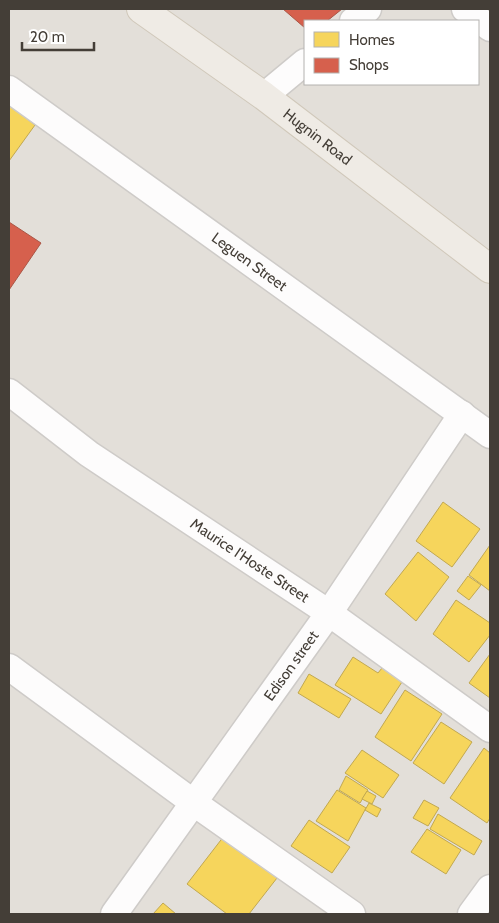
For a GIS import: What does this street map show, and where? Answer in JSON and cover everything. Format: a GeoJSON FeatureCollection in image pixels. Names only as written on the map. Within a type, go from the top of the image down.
{"type":"FeatureCollection","features":[{"type":"Feature","properties":{"kind":"main road","name":"Hugnin Road"},"geometry":{"type":"LineString","coordinates":[[141,9],[264,96],[490,269]]}},
{"type":"Feature","properties":{"kind":"street"},"geometry":{"type":"LineString","coordinates":[[354,20],[368,9]]}},
{"type":"Feature","properties":{"kind":"street"},"geometry":{"type":"LineString","coordinates":[[465,9],[490,28]]}},
{"type":"Feature","properties":{"kind":"street"},"geometry":{"type":"LineString","coordinates":[[264,96],[304,63]]}},
{"type":"Feature","properties":{"kind":"street","name":"Leguen Street"},"geometry":{"type":"LineString","coordinates":[[9,89],[490,435]]}},
{"type":"Feature","properties":{"kind":"street","name":"Maurice I'Hoste Street"},"geometry":{"type":"LineString","coordinates":[[9,392],[89,454],[329,613],[490,729]]}},
{"type":"Feature","properties":{"kind":"street","name":"Edison street"},"geometry":{"type":"LineString","coordinates":[[114,914],[329,613],[462,414]]}},
{"type":"Feature","properties":{"kind":"street"},"geometry":{"type":"LineString","coordinates":[[9,667],[194,803],[352,914]]}},
{"type":"Feature","properties":{"kind":"street"},"geometry":{"type":"LineString","coordinates":[[471,914],[490,888]]}},
{"type":"Feature","properties":{"kind":"shaded area"},"geometry":{"type":"Polygon","coordinates":[[[9,9],[490,9],[490,914],[9,914],[9,9]]]}},
{"type":"Feature","properties":{"kind":"building: Homes"},"geometry":{"type":"Polygon","coordinates":[[[9,105],[35,125],[9,161],[9,105]]]}},
{"type":"Feature","properties":{"kind":"building: Homes"},"geometry":{"type":"Polygon","coordinates":[[[443,502],[480,529],[452,567],[416,541],[443,502]]]}},
{"type":"Feature","properties":{"kind":"building: Homes"},"geometry":{"type":"Polygon","coordinates":[[[490,545],[490,591],[469,575],[490,545]]]}},
{"type":"Feature","properties":{"kind":"building: Homes"},"geometry":{"type":"Polygon","coordinates":[[[418,552],[449,577],[416,621],[385,594],[418,552]]]}},
{"type":"Feature","properties":{"kind":"building: Homes"},"geometry":{"type":"Polygon","coordinates":[[[468,576],[481,585],[469,600],[457,591],[468,576]]]}},
{"type":"Feature","properties":{"kind":"building: Homes"},"geometry":{"type":"Polygon","coordinates":[[[456,600],[490,623],[490,635],[469,662],[433,634],[456,600]]]}},
{"type":"Feature","properties":{"kind":"building: Homes"},"geometry":{"type":"Polygon","coordinates":[[[490,654],[490,698],[469,683],[490,654]]]}},
{"type":"Feature","properties":{"kind":"building: Homes"},"geometry":{"type":"Polygon","coordinates":[[[353,657],[378,673],[382,668],[402,682],[381,714],[335,685],[353,657]]]}},
{"type":"Feature","properties":{"kind":"building: Homes"},"geometry":{"type":"Polygon","coordinates":[[[309,674],[351,699],[339,718],[298,693],[309,674]]]}},
{"type":"Feature","properties":{"kind":"building: Homes"},"geometry":{"type":"Polygon","coordinates":[[[405,690],[442,714],[411,761],[375,737],[405,690]]]}},
{"type":"Feature","properties":{"kind":"building: Homes"},"geometry":{"type":"Polygon","coordinates":[[[441,722],[472,742],[444,784],[413,763],[441,722]]]}},
{"type":"Feature","properties":{"kind":"building: Homes"},"geometry":{"type":"Polygon","coordinates":[[[484,748],[490,753],[490,818],[487,823],[450,798],[484,748]]]}},
{"type":"Feature","properties":{"kind":"building: Homes"},"geometry":{"type":"Polygon","coordinates":[[[362,750],[399,775],[383,798],[345,773],[362,750]]]}},
{"type":"Feature","properties":{"kind":"building: Homes"},"geometry":{"type":"Polygon","coordinates":[[[346,776],[368,790],[360,803],[339,790],[346,776]]]}},
{"type":"Feature","properties":{"kind":"building: Homes"},"geometry":{"type":"Polygon","coordinates":[[[337,790],[366,808],[348,841],[316,821],[337,790]]]}},
{"type":"Feature","properties":{"kind":"building: Homes"},"geometry":{"type":"Polygon","coordinates":[[[367,791],[376,796],[372,804],[362,799],[367,791]]]}},
{"type":"Feature","properties":{"kind":"building: Homes"},"geometry":{"type":"Polygon","coordinates":[[[424,800],[439,808],[428,826],[413,818],[424,800]]]}},
{"type":"Feature","properties":{"kind":"building: Homes"},"geometry":{"type":"Polygon","coordinates":[[[369,803],[381,809],[377,817],[365,810],[369,803]]]}},
{"type":"Feature","properties":{"kind":"building: Homes"},"geometry":{"type":"Polygon","coordinates":[[[438,814],[482,841],[474,855],[430,829],[438,814]]]}},
{"type":"Feature","properties":{"kind":"building: Homes"},"geometry":{"type":"Polygon","coordinates":[[[309,820],[350,847],[332,873],[291,846],[309,820]]]}},
{"type":"Feature","properties":{"kind":"building: Homes"},"geometry":{"type":"Polygon","coordinates":[[[427,829],[461,850],[446,874],[411,852],[427,829]]]}},
{"type":"Feature","properties":{"kind":"building: Homes"},"geometry":{"type":"Polygon","coordinates":[[[224,836],[277,878],[249,914],[227,914],[187,884],[224,836]]]}},
{"type":"Feature","properties":{"kind":"building: Homes"},"geometry":{"type":"Polygon","coordinates":[[[163,903],[176,914],[153,914],[163,903]]]}},
{"type":"Feature","properties":{"kind":"building: Shops"},"geometry":{"type":"Polygon","coordinates":[[[283,9],[342,9],[328,20],[304,20],[304,27],[283,9]]]}},
{"type":"Feature","properties":{"kind":"building: Shops"},"geometry":{"type":"Polygon","coordinates":[[[9,222],[41,243],[9,290],[9,222]]]}}]}
